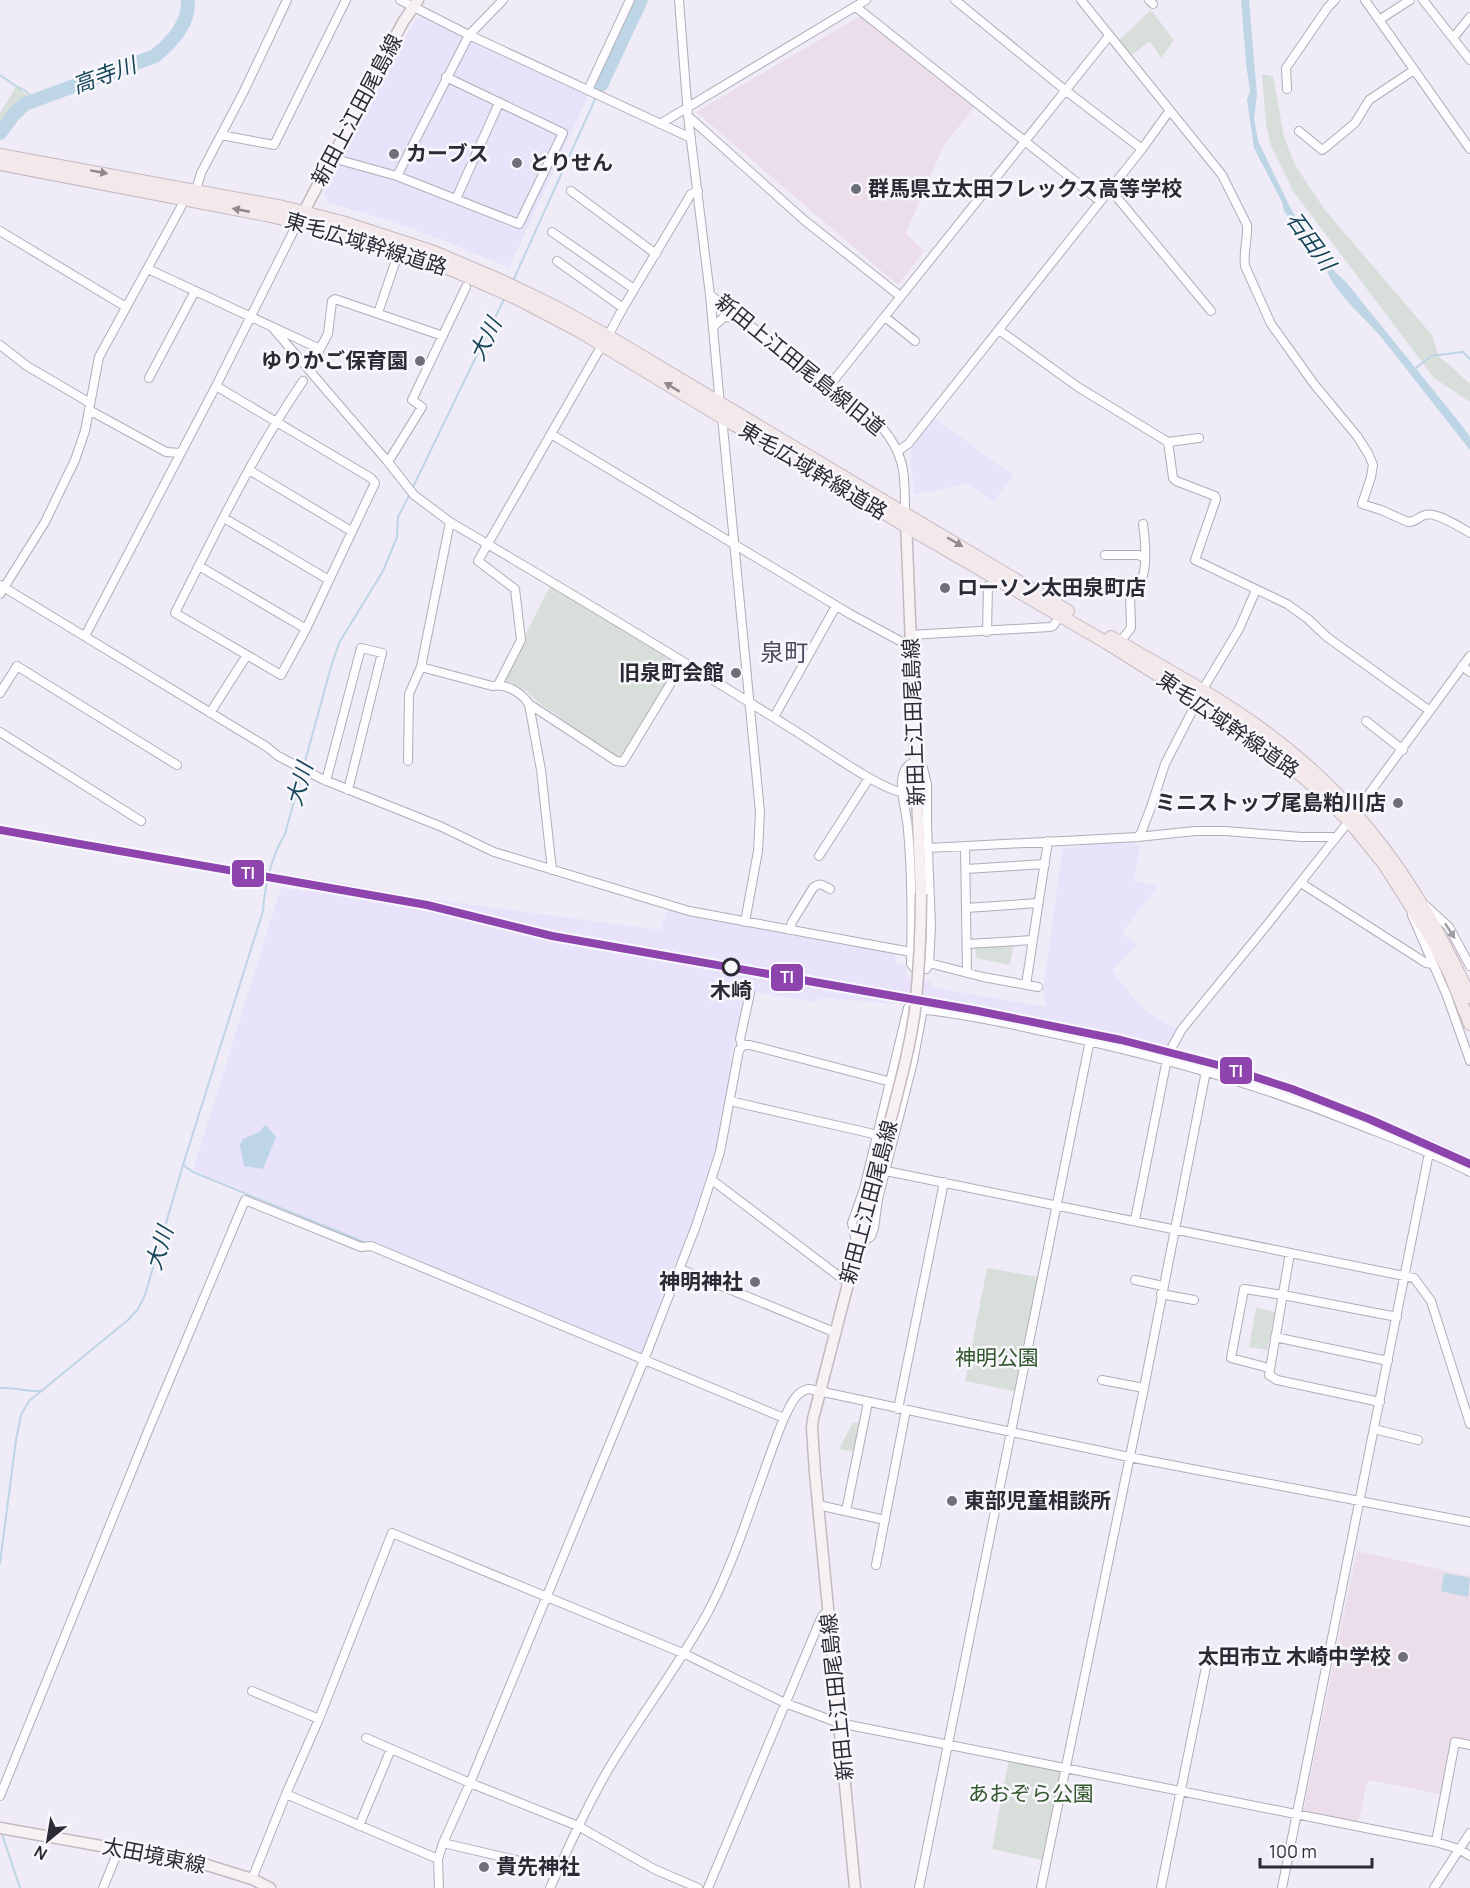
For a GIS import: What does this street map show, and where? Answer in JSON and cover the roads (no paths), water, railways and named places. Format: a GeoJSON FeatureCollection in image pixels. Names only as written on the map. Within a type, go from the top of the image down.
{"type":"FeatureCollection","features":[{"type":"Feature","properties":{"kind":"highway","name":"東毛広域幹線道路"},"geometry":{"type":"LineString","coordinates":[[0,155],[196,190],[301,217]]}},
{"type":"Feature","properties":{"kind":"highway","name":"東毛広域幹線道路"},"geometry":{"type":"LineString","coordinates":[[0,164],[183,198],[342,222],[399,240],[520,295],[720,403],[1160,665],[1200,696]]}},
{"type":"Feature","properties":{"kind":"highway","name":"東毛広域幹線道路"},"geometry":{"type":"LineString","coordinates":[[605,341],[722,417],[907,527],[1200,696],[1262,729],[1323,780],[1352,817],[1384,864],[1440,935],[1470,997]]}},
{"type":"Feature","properties":{"kind":"highway","name":"東毛広域幹線道路"},"geometry":{"type":"LineString","coordinates":[[1416,903],[1450,974],[1470,1024]]}},
{"type":"Feature","properties":{"kind":"main road","name":"新田上江田尾島線"},"geometry":{"type":"LineString","coordinates":[[301,217],[415,3]]}},
{"type":"Feature","properties":{"kind":"main road","name":"新田上江田尾島線"},"geometry":{"type":"LineString","coordinates":[[855,1888],[812,1428],[834,1332],[857,1247],[881,1138],[905,1061],[913,1019],[920,954],[921,894],[905,513]]}},
{"type":"Feature","properties":{"kind":"main road","name":"太田境東線"},"geometry":{"type":"LineString","coordinates":[[1,1828],[207,1865],[261,1885]]}},
{"type":"Feature","properties":{"kind":"street"},"geometry":{"type":"LineString","coordinates":[[196,190],[201,173],[287,0]]}},
{"type":"Feature","properties":{"kind":"street"},"geometry":{"type":"LineString","coordinates":[[221,135],[274,145],[346,0]]}},
{"type":"Feature","properties":{"kind":"street"},"geometry":{"type":"LineString","coordinates":[[400,0],[415,3],[469,35],[691,138]]}},
{"type":"Feature","properties":{"kind":"street"},"geometry":{"type":"LineString","coordinates":[[397,176],[469,35],[503,0]]}},
{"type":"Feature","properties":{"kind":"street"},"geometry":{"type":"LineString","coordinates":[[588,90],[630,0]]}},
{"type":"Feature","properties":{"kind":"street","name":"新田上江田尾島線旧道"},"geometry":{"type":"LineString","coordinates":[[679,0],[688,112],[710,294],[880,425],[892,439],[898,451],[904,477],[905,513]]}},
{"type":"Feature","properties":{"kind":"street"},"geometry":{"type":"LineString","coordinates":[[955,0],[1065,90],[1142,149]]}},
{"type":"Feature","properties":{"kind":"street"},"geometry":{"type":"LineString","coordinates":[[1082,0],[1222,176],[1247,225],[1245,266],[1271,324],[1369,455],[1373,465],[1362,504],[1408,522],[1425,515],[1439,516],[1470,533]]}},
{"type":"Feature","properties":{"kind":"street"},"geometry":{"type":"LineString","coordinates":[[1287,89],[1286,68],[1335,0]]}},
{"type":"Feature","properties":{"kind":"street"},"geometry":{"type":"LineString","coordinates":[[1365,0],[1470,149]]}},
{"type":"Feature","properties":{"kind":"street"},"geometry":{"type":"LineString","coordinates":[[1379,20],[1410,0]]}},
{"type":"Feature","properties":{"kind":"street"},"geometry":{"type":"LineString","coordinates":[[1426,1],[1470,60]]}},
{"type":"Feature","properties":{"kind":"street"},"geometry":{"type":"LineString","coordinates":[[660,124],[688,112],[858,3],[1100,201]]}},
{"type":"Feature","properties":{"kind":"street"},"geometry":{"type":"LineString","coordinates":[[1453,38],[1470,17]]}},
{"type":"Feature","properties":{"kind":"street"},"geometry":{"type":"LineString","coordinates":[[830,385],[1109,36]]}},
{"type":"Feature","properties":{"kind":"street"},"geometry":{"type":"LineString","coordinates":[[1299,131],[1322,150],[1355,123],[1369,100],[1414,70]]}},
{"type":"Feature","properties":{"kind":"street"},"geometry":{"type":"LineString","coordinates":[[332,158],[397,176],[519,224],[563,133],[447,77]]}},
{"type":"Feature","properties":{"kind":"street"},"geometry":{"type":"LineString","coordinates":[[456,199],[499,103]]}},
{"type":"Feature","properties":{"kind":"street"},"geometry":{"type":"LineString","coordinates":[[898,451],[908,444],[999,330],[1142,149],[1170,110]]}},
{"type":"Feature","properties":{"kind":"street"},"geometry":{"type":"LineString","coordinates":[[688,112],[804,220],[900,296]]}},
{"type":"Feature","properties":{"kind":"street"},"geometry":{"type":"LineString","coordinates":[[1110,189],[1211,311]]}},
{"type":"Feature","properties":{"kind":"street"},"geometry":{"type":"LineString","coordinates":[[498,685],[521,640],[515,589],[478,561],[634,289],[692,194],[698,190]]}},
{"type":"Feature","properties":{"kind":"street"},"geometry":{"type":"LineString","coordinates":[[571,191],[656,254]]}},
{"type":"Feature","properties":{"kind":"street"},"geometry":{"type":"LineString","coordinates":[[183,198],[182,205],[99,357],[85,431],[75,460],[45,522],[1,589],[85,636],[267,747],[278,756],[326,781],[442,827],[494,852],[640,895],[679,909],[911,952]]}},
{"type":"Feature","properties":{"kind":"street"},"geometry":{"type":"LineString","coordinates":[[85,636],[216,386],[301,217]]}},
{"type":"Feature","properties":{"kind":"street"},"geometry":{"type":"LineString","coordinates":[[0,231],[126,307]]}},
{"type":"Feature","properties":{"kind":"street"},"geometry":{"type":"LineString","coordinates":[[552,232],[634,289]]}},
{"type":"Feature","properties":{"kind":"street"},"geometry":{"type":"LineString","coordinates":[[378,313],[396,260]]}},
{"type":"Feature","properties":{"kind":"street"},"geometry":{"type":"LineString","coordinates":[[556,261],[623,308]]}},
{"type":"Feature","properties":{"kind":"street"},"geometry":{"type":"LineString","coordinates":[[148,269],[320,349]]}},
{"type":"Feature","properties":{"kind":"street"},"geometry":{"type":"LineString","coordinates":[[388,462],[422,407],[412,400],[466,287]]}},
{"type":"Feature","properties":{"kind":"street"},"geometry":{"type":"LineString","coordinates":[[149,378],[195,291]]}},
{"type":"Feature","properties":{"kind":"street"},"geometry":{"type":"LineString","coordinates":[[710,294],[750,703],[759,822],[758,851],[745,922]]}},
{"type":"Feature","properties":{"kind":"street"},"geometry":{"type":"LineString","coordinates":[[309,369],[329,329],[332,302],[335,299],[443,336]]}},
{"type":"Feature","properties":{"kind":"street"},"geometry":{"type":"LineString","coordinates":[[713,327],[728,316],[740,318],[748,324]]}},
{"type":"Feature","properties":{"kind":"street"},"geometry":{"type":"LineString","coordinates":[[885,317],[915,340]]}},
{"type":"Feature","properties":{"kind":"street"},"geometry":{"type":"LineString","coordinates":[[273,327],[414,495],[450,522],[774,717],[869,778],[891,790],[903,792]]}},
{"type":"Feature","properties":{"kind":"street"},"geometry":{"type":"LineString","coordinates":[[999,330],[1078,387],[1168,442],[1199,438]]}},
{"type":"Feature","properties":{"kind":"street"},"geometry":{"type":"LineString","coordinates":[[0,345],[27,366],[89,406],[166,452],[181,453]]}},
{"type":"Feature","properties":{"kind":"street"},"geometry":{"type":"LineString","coordinates":[[216,386],[275,421],[371,478],[375,483],[306,629],[281,675],[176,613],[275,421],[303,381]]}},
{"type":"Feature","properties":{"kind":"street"},"geometry":{"type":"LineString","coordinates":[[551,434],[836,606],[900,641],[1053,626],[1060,616]]}},
{"type":"Feature","properties":{"kind":"street"},"geometry":{"type":"LineString","coordinates":[[1168,442],[1173,478],[1215,496],[1216,499],[1195,560],[1287,604],[1327,637],[1430,711]]}},
{"type":"Feature","properties":{"kind":"street"},"geometry":{"type":"LineString","coordinates":[[249,470],[351,531]]}},
{"type":"Feature","properties":{"kind":"street"},"geometry":{"type":"LineString","coordinates":[[224,518],[328,580]]}},
{"type":"Feature","properties":{"kind":"street"},"geometry":{"type":"LineString","coordinates":[[408,761],[409,694],[421,667],[450,522]]}},
{"type":"Feature","properties":{"kind":"street"},"geometry":{"type":"LineString","coordinates":[[1120,642],[1131,628],[1130,593],[1141,581],[1145,558],[1143,524]]}},
{"type":"Feature","properties":{"kind":"street"},"geometry":{"type":"LineString","coordinates":[[1105,555],[1138,555],[1145,558]]}},
{"type":"Feature","properties":{"kind":"street"},"geometry":{"type":"LineString","coordinates":[[199,566],[306,629]]}},
{"type":"Feature","properties":{"kind":"street"},"geometry":{"type":"LineString","coordinates":[[987,632],[988,586]]}},
{"type":"Feature","properties":{"kind":"street"},"geometry":{"type":"LineString","coordinates":[[1138,837],[1165,764],[1239,628],[1256,590]]}},
{"type":"Feature","properties":{"kind":"street"},"geometry":{"type":"LineString","coordinates":[[774,717],[836,606]]}},
{"type":"Feature","properties":{"kind":"street"},"geometry":{"type":"LineString","coordinates":[[326,781],[361,648],[381,653],[348,790]]}},
{"type":"Feature","properties":{"kind":"street"},"geometry":{"type":"LineString","coordinates":[[210,713],[247,655]]}},
{"type":"Feature","properties":{"kind":"street"},"geometry":{"type":"LineString","coordinates":[[1135,1220],[1167,1059],[1174,1042],[1352,817],[1470,656]]}},
{"type":"Feature","properties":{"kind":"street"},"geometry":{"type":"LineString","coordinates":[[421,667],[512,690],[524,697],[529,704],[616,761],[624,762],[683,663]]}},
{"type":"Feature","properties":{"kind":"street"},"geometry":{"type":"LineString","coordinates":[[0,693],[17,666],[177,765]]}},
{"type":"Feature","properties":{"kind":"street"},"geometry":{"type":"LineString","coordinates":[[1462,666],[1470,672]]}},
{"type":"Feature","properties":{"kind":"street"},"geometry":{"type":"LineString","coordinates":[[529,704],[541,770],[552,870]]}},
{"type":"Feature","properties":{"kind":"street"},"geometry":{"type":"LineString","coordinates":[[1366,721],[1403,750]]}},
{"type":"Feature","properties":{"kind":"street"},"geometry":{"type":"LineString","coordinates":[[0,732],[141,821]]}},
{"type":"Feature","properties":{"kind":"street"},"geometry":{"type":"LineString","coordinates":[[915,762],[925,773],[928,799],[931,927],[929,963],[926,969],[912,967],[908,829],[903,792],[902,782],[905,770],[915,762]]}},
{"type":"Feature","properties":{"kind":"street"},"geometry":{"type":"LineString","coordinates":[[819,856],[869,778]]}},
{"type":"Feature","properties":{"kind":"street"},"geometry":{"type":"LineString","coordinates":[[928,848],[1138,837],[1195,831],[1335,838]]}},
{"type":"Feature","properties":{"kind":"street"},"geometry":{"type":"LineString","coordinates":[[1026,985],[1048,841]]}},
{"type":"Feature","properties":{"kind":"street"},"geometry":{"type":"LineString","coordinates":[[965,846],[967,973]]}},
{"type":"Feature","properties":{"kind":"street"},"geometry":{"type":"LineString","coordinates":[[966,869],[1045,864]]}},
{"type":"Feature","properties":{"kind":"street"},"geometry":{"type":"LineString","coordinates":[[1302,881],[1304,885],[1426,963],[1432,964]]}},
{"type":"Feature","properties":{"kind":"street"},"geometry":{"type":"LineString","coordinates":[[790,930],[792,922],[813,888],[822,884],[830,889]]}},
{"type":"Feature","properties":{"kind":"street"},"geometry":{"type":"LineString","coordinates":[[966,908],[1038,903]]}},
{"type":"Feature","properties":{"kind":"street"},"geometry":{"type":"LineString","coordinates":[[1470,966],[1445,923],[1416,903],[1413,920],[1458,1024],[1470,1061]]}},
{"type":"Feature","properties":{"kind":"street"},"geometry":{"type":"LineString","coordinates":[[967,944],[1033,940]]}},
{"type":"Feature","properties":{"kind":"street"},"geometry":{"type":"LineString","coordinates":[[929,963],[1038,987]]}},
{"type":"Feature","properties":{"kind":"street"},"geometry":{"type":"LineString","coordinates":[[439,1888],[438,1859],[443,1843],[470,1783],[644,1360],[712,1180],[720,1152],[738,1054],[742,1046],[741,1039],[750,993]]}},
{"type":"Feature","properties":{"kind":"street"},"geometry":{"type":"LineString","coordinates":[[923,1009],[919,1038],[879,1199],[874,1228],[871,1236],[857,1247],[852,1223],[881,1138],[906,1009],[923,1009],[996,1021],[1090,1040],[1167,1059],[1318,1108],[1470,1172]]}},
{"type":"Feature","properties":{"kind":"street"},"geometry":{"type":"LineString","coordinates":[[919,1888],[1090,1040]]}},
{"type":"Feature","properties":{"kind":"street"},"geometry":{"type":"LineString","coordinates":[[742,1046],[750,1045],[908,1087]]}},
{"type":"Feature","properties":{"kind":"street"},"geometry":{"type":"LineString","coordinates":[[1041,1888],[1144,1388],[1206,1071]]}},
{"type":"Feature","properties":{"kind":"street"},"geometry":{"type":"LineString","coordinates":[[730,1101],[881,1138]]}},
{"type":"Feature","properties":{"kind":"street"},"geometry":{"type":"LineString","coordinates":[[1282,1888],[1429,1153]]}},
{"type":"Feature","properties":{"kind":"street"},"geometry":{"type":"LineString","coordinates":[[886,1171],[1414,1278],[1431,1301],[1470,1425]]}},
{"type":"Feature","properties":{"kind":"street"},"geometry":{"type":"LineString","coordinates":[[712,1180],[848,1283]]}},
{"type":"Feature","properties":{"kind":"street"},"geometry":{"type":"LineString","coordinates":[[876,1565],[944,1182]]}},
{"type":"Feature","properties":{"kind":"street"},"geometry":{"type":"LineString","coordinates":[[0,1796],[148,1431],[245,1200],[361,1247],[371,1246],[784,1418]]}},
{"type":"Feature","properties":{"kind":"street"},"geometry":{"type":"LineString","coordinates":[[1290,1253],[1269,1375],[1277,1380],[1380,1402]]}},
{"type":"Feature","properties":{"kind":"street"},"geometry":{"type":"LineString","coordinates":[[680,1269],[834,1332]]}},
{"type":"Feature","properties":{"kind":"street"},"geometry":{"type":"LineString","coordinates":[[1135,1280],[1194,1300]]}},
{"type":"Feature","properties":{"kind":"street"},"geometry":{"type":"LineString","coordinates":[[1269,1368],[1231,1358],[1244,1289],[1397,1317]]}},
{"type":"Feature","properties":{"kind":"street"},"geometry":{"type":"LineString","coordinates":[[1275,1337],[1388,1361]]}},
{"type":"Feature","properties":{"kind":"street"},"geometry":{"type":"LineString","coordinates":[[1102,1380],[1144,1388]]}},
{"type":"Feature","properties":{"kind":"street"},"geometry":{"type":"LineString","coordinates":[[550,1888],[578,1826],[614,1761],[685,1654],[724,1578],[784,1418],[795,1397],[803,1389],[1129,1457],[1470,1522]]}},
{"type":"Feature","properties":{"kind":"street"},"geometry":{"type":"LineString","coordinates":[[846,1511],[868,1402]]}},
{"type":"Feature","properties":{"kind":"street"},"geometry":{"type":"LineString","coordinates":[[1374,1429],[1418,1440]]}},
{"type":"Feature","properties":{"kind":"street"},"geometry":{"type":"LineString","coordinates":[[818,1505],[885,1520]]}},
{"type":"Feature","properties":{"kind":"street"},"geometry":{"type":"LineString","coordinates":[[261,1885],[286,1794],[319,1719],[392,1533],[685,1654],[785,1703],[839,1723],[1436,1842],[1459,1849],[1470,1856]]}},
{"type":"Feature","properties":{"kind":"street"},"geometry":{"type":"LineString","coordinates":[[708,1888],[822,1616],[829,1611]]}},
{"type":"Feature","properties":{"kind":"street"},"geometry":{"type":"LineString","coordinates":[[1161,1888],[1209,1652]]}},
{"type":"Feature","properties":{"kind":"street"},"geometry":{"type":"LineString","coordinates":[[252,1691],[319,1719]]}},
{"type":"Feature","properties":{"kind":"street"},"geometry":{"type":"LineString","coordinates":[[366,1738],[578,1826],[654,1869],[698,1888]]}},
{"type":"Feature","properties":{"kind":"street"},"geometry":{"type":"LineString","coordinates":[[1436,1842],[1455,1742],[1470,1745]]}},
{"type":"Feature","properties":{"kind":"street"},"geometry":{"type":"LineString","coordinates":[[359,1826],[391,1749]]}},
{"type":"Feature","properties":{"kind":"street"},"geometry":{"type":"LineString","coordinates":[[286,1794],[438,1859]]}},
{"type":"Feature","properties":{"kind":"street"},"geometry":{"type":"LineString","coordinates":[[1434,1888],[1470,1833]]}},
{"type":"Feature","properties":{"kind":"street"},"geometry":{"type":"LineString","coordinates":[[443,1843],[558,1870]]}},
{"type":"Feature","properties":{"kind":"street"},"geometry":{"type":"LineString","coordinates":[[103,1888],[119,1849]]}},
{"type":"Feature","properties":{"kind":"water","name":"石田川"},"geometry":{"type":"Polygon","coordinates":[[[1241,0],[1249,0],[1257,95],[1254,118],[1258,141],[1290,207],[1335,272],[1346,282],[1463,427],[1470,437],[1470,450],[1381,337],[1334,285],[1327,269],[1284,211],[1282,202],[1254,148],[1247,100],[1250,91],[1241,0]]]}},
{"type":"Feature","properties":{"kind":"water"},"geometry":{"type":"Polygon","coordinates":[[[264,1126],[267,1126],[276,1137],[263,1169],[244,1166],[240,1145],[243,1139],[260,1132],[264,1126]]]}},
{"type":"Feature","properties":{"kind":"water"},"geometry":{"type":"Polygon","coordinates":[[[1444,1573],[1470,1578],[1468,1597],[1441,1591],[1444,1573]]]}},
{"type":"Feature","properties":{"kind":"waterway","name":"高寺川"},"geometry":{"type":"LineString","coordinates":[[0,133],[14,114],[25,104],[155,56],[179,31],[186,17],[188,0]]}},
{"type":"Feature","properties":{"kind":"waterway","name":"大川"},"geometry":{"type":"LineString","coordinates":[[601,85],[641,0]]}},
{"type":"Feature","properties":{"kind":"waterway"},"geometry":{"type":"LineString","coordinates":[[0,75],[16,86]]}},
{"type":"Feature","properties":{"kind":"waterway","name":"大川"},"geometry":{"type":"LineString","coordinates":[[598,92],[601,85]]}},
{"type":"Feature","properties":{"kind":"waterway"},"geometry":{"type":"LineString","coordinates":[[18,87],[27,92]]}},
{"type":"Feature","properties":{"kind":"waterway","name":"大川"},"geometry":{"type":"LineString","coordinates":[[513,281],[596,97]]}},
{"type":"Feature","properties":{"kind":"waterway","name":"大川"},"geometry":{"type":"LineString","coordinates":[[412,489],[505,297]]}},
{"type":"Feature","properties":{"kind":"waterway"},"geometry":{"type":"LineString","coordinates":[[1415,369],[1431,356],[1463,352],[1470,359]]}},
{"type":"Feature","properties":{"kind":"waterway","name":"大川"},"geometry":{"type":"LineString","coordinates":[[0,1563],[21,1415],[29,1401],[128,1320],[138,1309],[145,1295],[183,1165],[263,911],[270,871],[285,834],[331,667],[339,643],[383,571],[397,537],[398,517],[410,494]]}},
{"type":"Feature","properties":{"kind":"waterway"},"geometry":{"type":"LineString","coordinates":[[183,1165],[193,1172],[364,1242]]}},
{"type":"Feature","properties":{"kind":"waterway"},"geometry":{"type":"LineString","coordinates":[[0,1388],[42,1391]]}},
{"type":"Feature","properties":{"kind":"waterway","name":"大川"},"geometry":{"type":"LineString","coordinates":[[1,1831],[20,1888]]}},
{"type":"Feature","properties":{"kind":"place","name":"カーブス"},"geometry":{"type":"Point","coordinates":[394,154]}},
{"type":"Feature","properties":{"kind":"place","name":"とりせん"},"geometry":{"type":"Point","coordinates":[517,163]}},
{"type":"Feature","properties":{"kind":"place","name":"群馬県立太田フレックス高等学校"},"geometry":{"type":"Point","coordinates":[856,189]}},
{"type":"Feature","properties":{"kind":"place","name":"ゆりかご保育園"},"geometry":{"type":"Point","coordinates":[420,361]}},
{"type":"Feature","properties":{"kind":"place","name":"ローソン太田泉町店"},"geometry":{"type":"Point","coordinates":[945,588]}},
{"type":"Feature","properties":{"kind":"place","name":"旧泉町会館"},"geometry":{"type":"Point","coordinates":[736,673]}},
{"type":"Feature","properties":{"kind":"place","name":"ミニストップ尾島粕川店"},"geometry":{"type":"Point","coordinates":[1398,803]}},
{"type":"Feature","properties":{"kind":"place","name":"木崎"},"geometry":{"type":"Point","coordinates":[731,967]}},
{"type":"Feature","properties":{"kind":"place","name":"神明神社"},"geometry":{"type":"Point","coordinates":[755,1282]}},
{"type":"Feature","properties":{"kind":"place","name":"東部児童相談所"},"geometry":{"type":"Point","coordinates":[952,1501]}},
{"type":"Feature","properties":{"kind":"place","name":"太田市立 木崎中学校"},"geometry":{"type":"Point","coordinates":[1403,1657]}},
{"type":"Feature","properties":{"kind":"place","name":"貴先神社"},"geometry":{"type":"Point","coordinates":[484,1867]}},
{"type":"Feature","properties":{"kind":"district","name":"泉町"},"geometry":{"type":"Point","coordinates":[784,653]}},
{"type":"Feature","properties":{"kind":"park label","name":"神明公園"},"geometry":{"type":"Point","coordinates":[997,1358]}},
{"type":"Feature","properties":{"kind":"park label","name":"あおぞら公園"},"geometry":{"type":"Point","coordinates":[1031,1794]}}]}
